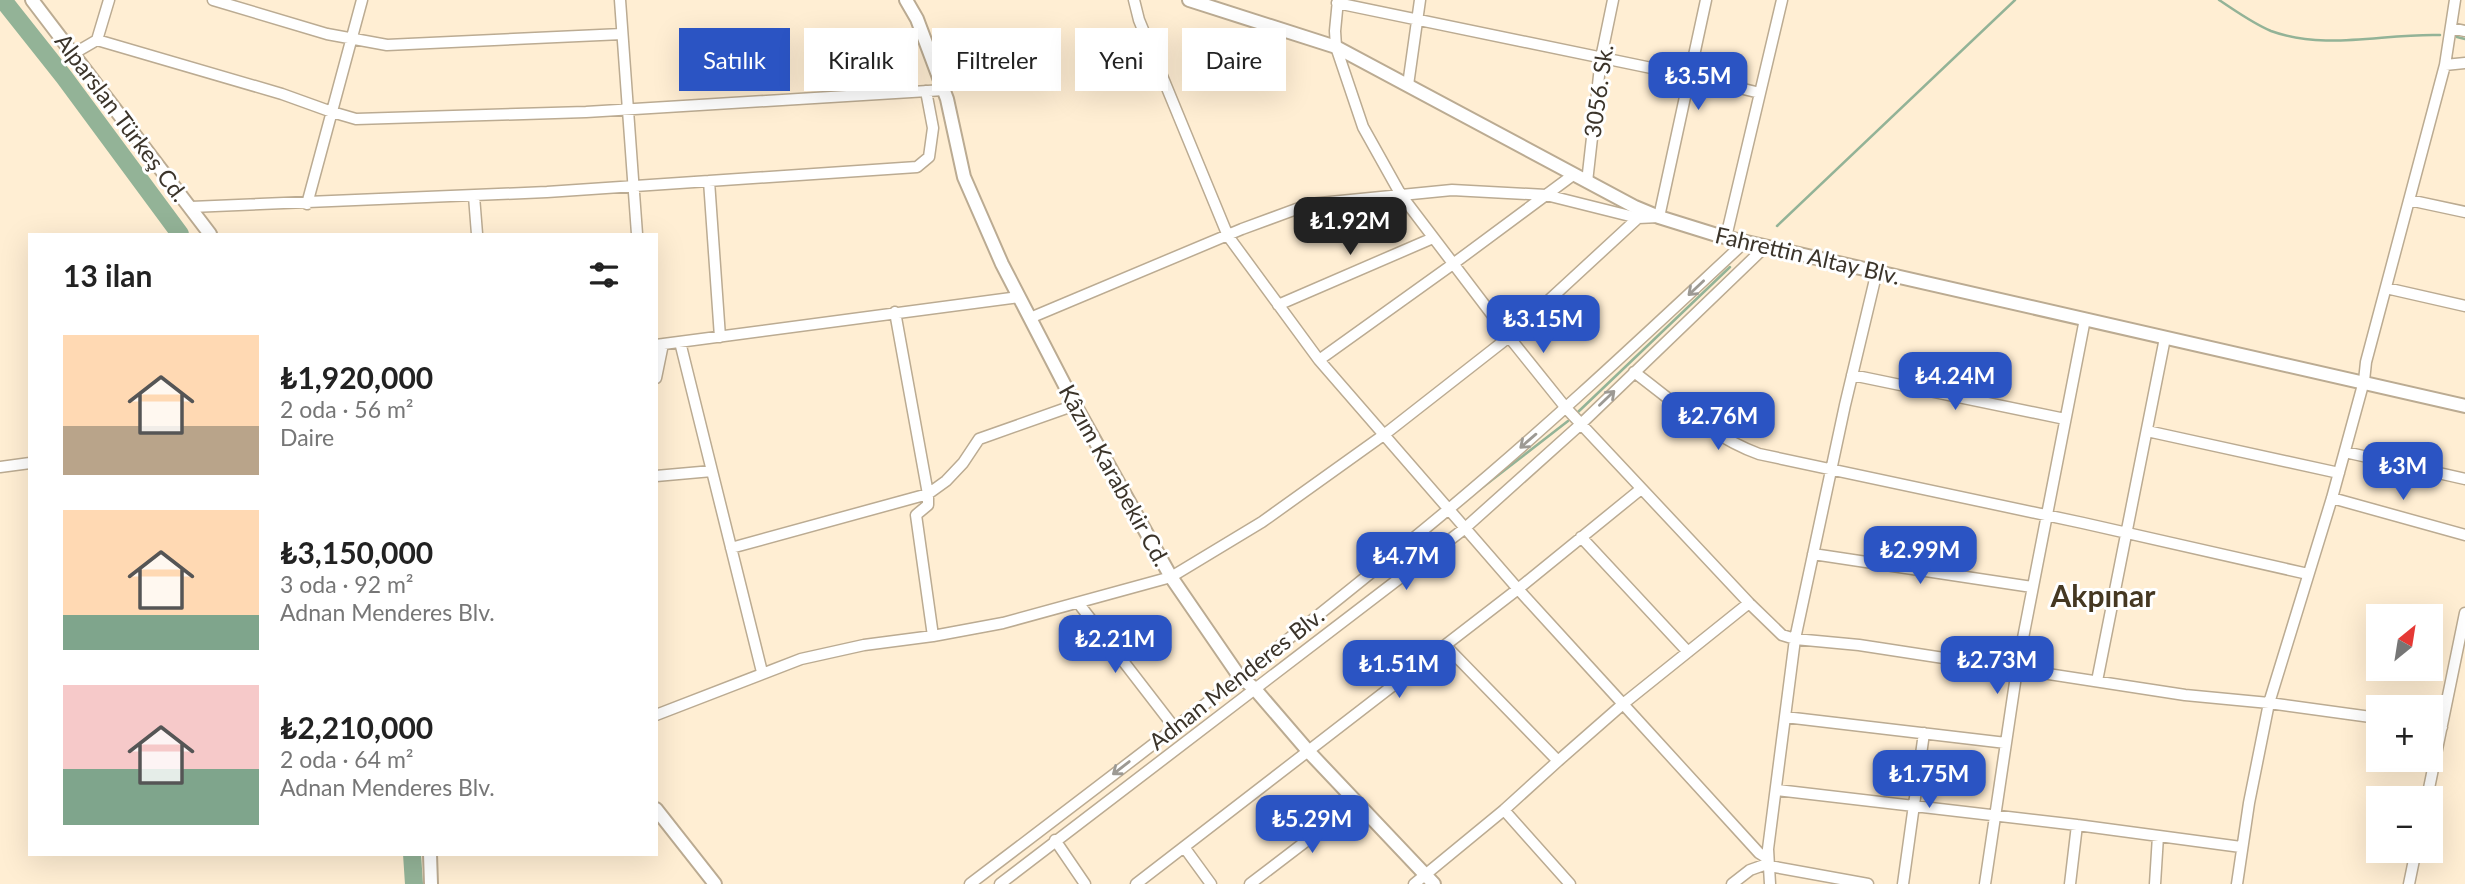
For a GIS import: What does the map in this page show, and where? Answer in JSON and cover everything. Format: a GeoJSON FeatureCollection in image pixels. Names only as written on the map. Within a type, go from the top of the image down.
{"type":"FeatureCollection","features":[{"type":"Feature","properties":{"kind":"street","name":"Alparslan Türkeş Cd."},"geometry":{"type":"LineString","coordinates":[[32,0],[209,233]]}},
{"type":"Feature","properties":{"kind":"street"},"geometry":{"type":"LineString","coordinates":[[74,54],[97,40],[109,0]]}},
{"type":"Feature","properties":{"kind":"street"},"geometry":{"type":"LineString","coordinates":[[213,0],[327,34],[387,45],[622,34]]}},
{"type":"Feature","properties":{"kind":"street"},"geometry":{"type":"LineString","coordinates":[[307,204],[362,0]]}},
{"type":"Feature","properties":{"kind":"street"},"geometry":{"type":"LineString","coordinates":[[620,0],[637,233]]}},
{"type":"Feature","properties":{"kind":"street","name":"Kâzım Karabekir Cd."},"geometry":{"type":"LineString","coordinates":[[906,0],[917,19],[932,58]]}},
{"type":"Feature","properties":{"kind":"street"},"geometry":{"type":"LineString","coordinates":[[1134,0],[1139,20],[1227,236],[1319,360],[1518,589],[1767,862]]}},
{"type":"Feature","properties":{"kind":"street","name":"Fahrettin Altay Blv."},"geometry":{"type":"LineString","coordinates":[[1189,0],[1336,47],[1573,175],[1659,218],[1746,242],[2465,405]]}},
{"type":"Feature","properties":{"kind":"street"},"geometry":{"type":"LineString","coordinates":[[1408,85],[1420,0]]}},
{"type":"Feature","properties":{"kind":"street","name":"3056. Sk."},"geometry":{"type":"LineString","coordinates":[[1587,182],[1601,58],[1613,0]]}},
{"type":"Feature","properties":{"kind":"street"},"geometry":{"type":"LineString","coordinates":[[1030,318],[1310,204],[1452,190],[1546,195],[1638,218],[1659,218],[1706,0]]}},
{"type":"Feature","properties":{"kind":"street"},"geometry":{"type":"LineString","coordinates":[[1726,237],[1782,0]]}},
{"type":"Feature","properties":{"kind":"street"},"geometry":{"type":"LineString","coordinates":[[2237,884],[2241,847],[2269,703],[2332,498],[2364,381],[2366,362],[2445,65],[2455,0]]}},
{"type":"Feature","properties":{"kind":"street"},"geometry":{"type":"LineString","coordinates":[[1760,93],[1338,1],[1336,47],[1363,127],[1401,195],[1566,408],[1778,632],[1795,639],[1859,645],[2185,695],[2366,716]]}},
{"type":"Feature","properties":{"kind":"street"},"geometry":{"type":"LineString","coordinates":[[2451,28],[2465,32]]}},
{"type":"Feature","properties":{"kind":"street"},"geometry":{"type":"LineString","coordinates":[[97,40],[356,118],[629,109],[932,91]]}},
{"type":"Feature","properties":{"kind":"street"},"geometry":{"type":"LineString","coordinates":[[2445,65],[2465,63]]}},
{"type":"Feature","properties":{"kind":"street"},"geometry":{"type":"LineString","coordinates":[[191,207],[474,195],[917,167],[929,156],[933,128],[926,91]]}},
{"type":"Feature","properties":{"kind":"street","name":"Kâzım Karabekir Cd."},"geometry":{"type":"LineString","coordinates":[[944,91],[964,177],[1019,297],[1075,405],[1171,577],[1240,677],[1254,688],[1309,752],[1430,879]]}},
{"type":"Feature","properties":{"kind":"street"},"geometry":{"type":"LineString","coordinates":[[1319,360],[1573,175]]}},
{"type":"Feature","properties":{"kind":"street"},"geometry":{"type":"LineString","coordinates":[[709,181],[720,337]]}},
{"type":"Feature","properties":{"kind":"street"},"geometry":{"type":"LineString","coordinates":[[474,195],[477,233]]}},
{"type":"Feature","properties":{"kind":"street"},"geometry":{"type":"LineString","coordinates":[[2409,200],[2465,212]]}},
{"type":"Feature","properties":{"kind":"street"},"geometry":{"type":"LineString","coordinates":[[658,714],[762,672],[832,651],[1003,623],[1171,577],[1262,523],[1385,434],[1509,337],[1638,218]]}},
{"type":"Feature","properties":{"kind":"street"},"geometry":{"type":"LineString","coordinates":[[1278,305],[1433,238]]}},
{"type":"Feature","properties":{"kind":"street","name":"Adnan Menderes Blv."},"geometry":{"type":"LineString","coordinates":[[970,884],[1240,677],[1449,509],[1566,408],[1746,242]]}},
{"type":"Feature","properties":{"kind":"street","name":"Adnan Menderes Blv."},"geometry":{"type":"LineString","coordinates":[[1000,884],[1464,528],[1580,424],[1766,246]]}},
{"type":"Feature","properties":{"kind":"street"},"geometry":{"type":"LineString","coordinates":[[1770,884],[1767,862],[1795,639],[1877,271]]}},
{"type":"Feature","properties":{"kind":"street"},"geometry":{"type":"LineString","coordinates":[[2386,288],[2465,306]]}},
{"type":"Feature","properties":{"kind":"street"},"geometry":{"type":"LineString","coordinates":[[659,344],[1019,297]]}},
{"type":"Feature","properties":{"kind":"street"},"geometry":{"type":"LineString","coordinates":[[895,312],[928,494],[928,505],[916,515],[933,636]]}},
{"type":"Feature","properties":{"kind":"street"},"geometry":{"type":"LineString","coordinates":[[1985,884],[2017,669],[2085,319]]}},
{"type":"Feature","properties":{"kind":"street"},"geometry":{"type":"LineString","coordinates":[[2097,681],[2165,338]]}},
{"type":"Feature","properties":{"kind":"street"},"geometry":{"type":"LineString","coordinates":[[680,342],[762,672]]}},
{"type":"Feature","properties":{"kind":"street"},"geometry":{"type":"LineString","coordinates":[[1634,372],[1712,431],[1759,454],[2046,514],[2308,574]]}},
{"type":"Feature","properties":{"kind":"street"},"geometry":{"type":"LineString","coordinates":[[1852,375],[2065,419]]}},
{"type":"Feature","properties":{"kind":"street"},"geometry":{"type":"LineString","coordinates":[[730,548],[928,494],[946,481],[963,463],[979,439],[1075,405]]}},
{"type":"Feature","properties":{"kind":"street"},"geometry":{"type":"LineString","coordinates":[[2147,432],[2339,473]]}},
{"type":"Feature","properties":{"kind":"street"},"geometry":{"type":"LineString","coordinates":[[2344,452],[2465,478]]}},
{"type":"Feature","properties":{"kind":"street"},"geometry":{"type":"LineString","coordinates":[[0,467],[28,463]]}},
{"type":"Feature","properties":{"kind":"street"},"geometry":{"type":"LineString","coordinates":[[658,476],[712,471]]}},
{"type":"Feature","properties":{"kind":"street"},"geometry":{"type":"LineString","coordinates":[[1136,884],[1518,589],[1641,489]]}},
{"type":"Feature","properties":{"kind":"street"},"geometry":{"type":"LineString","coordinates":[[2332,498],[2465,535]]}},
{"type":"Feature","properties":{"kind":"street"},"geometry":{"type":"LineString","coordinates":[[1581,537],[1688,652]]}},
{"type":"Feature","properties":{"kind":"street"},"geometry":{"type":"LineString","coordinates":[[1813,554],[2032,587]]}},
{"type":"Feature","properties":{"kind":"street"},"geometry":{"type":"LineString","coordinates":[[1413,884],[1430,879],[1623,704],[1749,603]]}},
{"type":"Feature","properties":{"kind":"street"},"geometry":{"type":"LineString","coordinates":[[1079,604],[1174,727]]}},
{"type":"Feature","properties":{"kind":"street"},"geometry":{"type":"LineString","coordinates":[[2443,722],[2465,613]]}},
{"type":"Feature","properties":{"kind":"street"},"geometry":{"type":"LineString","coordinates":[[1445,645],[1558,761]]}},
{"type":"Feature","properties":{"kind":"street"},"geometry":{"type":"LineString","coordinates":[[1785,717],[2006,743]]}},
{"type":"Feature","properties":{"kind":"street"},"geometry":{"type":"LineString","coordinates":[[1903,884],[1924,733]]}},
{"type":"Feature","properties":{"kind":"street"},"geometry":{"type":"LineString","coordinates":[[1777,790],[2241,847]]}},
{"type":"Feature","properties":{"kind":"street"},"geometry":{"type":"LineString","coordinates":[[1250,884],[1356,803]]}},
{"type":"Feature","properties":{"kind":"street"},"geometry":{"type":"LineString","coordinates":[[1504,810],[1570,884]]}},
{"type":"Feature","properties":{"kind":"street"},"geometry":{"type":"LineString","coordinates":[[658,812],[715,884]]}},
{"type":"Feature","properties":{"kind":"street"},"geometry":{"type":"LineString","coordinates":[[2070,884],[2077,825]]}},
{"type":"Feature","properties":{"kind":"street"},"geometry":{"type":"LineString","coordinates":[[2155,884],[2158,836]]}},
{"type":"Feature","properties":{"kind":"street"},"geometry":{"type":"LineString","coordinates":[[1055,840],[1085,884]]}},
{"type":"Feature","properties":{"kind":"street"},"geometry":{"type":"LineString","coordinates":[[1184,847],[1211,884]]}},
{"type":"Feature","properties":{"kind":"street"},"geometry":{"type":"LineString","coordinates":[[430,856],[431,884]]}},
{"type":"Feature","properties":{"kind":"street"},"geometry":{"type":"LineString","coordinates":[[1732,884],[1754,867],[1767,862],[1868,884]]}},
{"type":"Feature","properties":{"kind":"street"},"geometry":{"type":"LineString","coordinates":[[2409,884],[2413,863]]}},
{"type":"Feature","properties":{"kind":"waterway"},"geometry":{"type":"LineString","coordinates":[[3,0],[64,77],[179,233]]}},
{"type":"Feature","properties":{"kind":"waterway"},"geometry":{"type":"LineString","coordinates":[[1777,226],[2015,0]]}},
{"type":"Feature","properties":{"kind":"waterway"},"geometry":{"type":"LineString","coordinates":[[2219,0],[2264,28],[2292,37],[2334,41],[2440,35]]}},
{"type":"Feature","properties":{"kind":"waterway"},"geometry":{"type":"LineString","coordinates":[[2457,37],[2465,39]]}},
{"type":"Feature","properties":{"kind":"waterway"},"geometry":{"type":"LineString","coordinates":[[1578,412],[1730,267]]}},
{"type":"Feature","properties":{"kind":"waterway"},"geometry":{"type":"LineString","coordinates":[[1479,490],[1568,421]]}},
{"type":"Feature","properties":{"kind":"waterway"},"geometry":{"type":"LineString","coordinates":[[412,856],[414,884]]}},
{"type":"Feature","properties":{"kind":"district","name":"Akpınar"},"geometry":{"type":"Point","coordinates":[2103,595]}}]}
